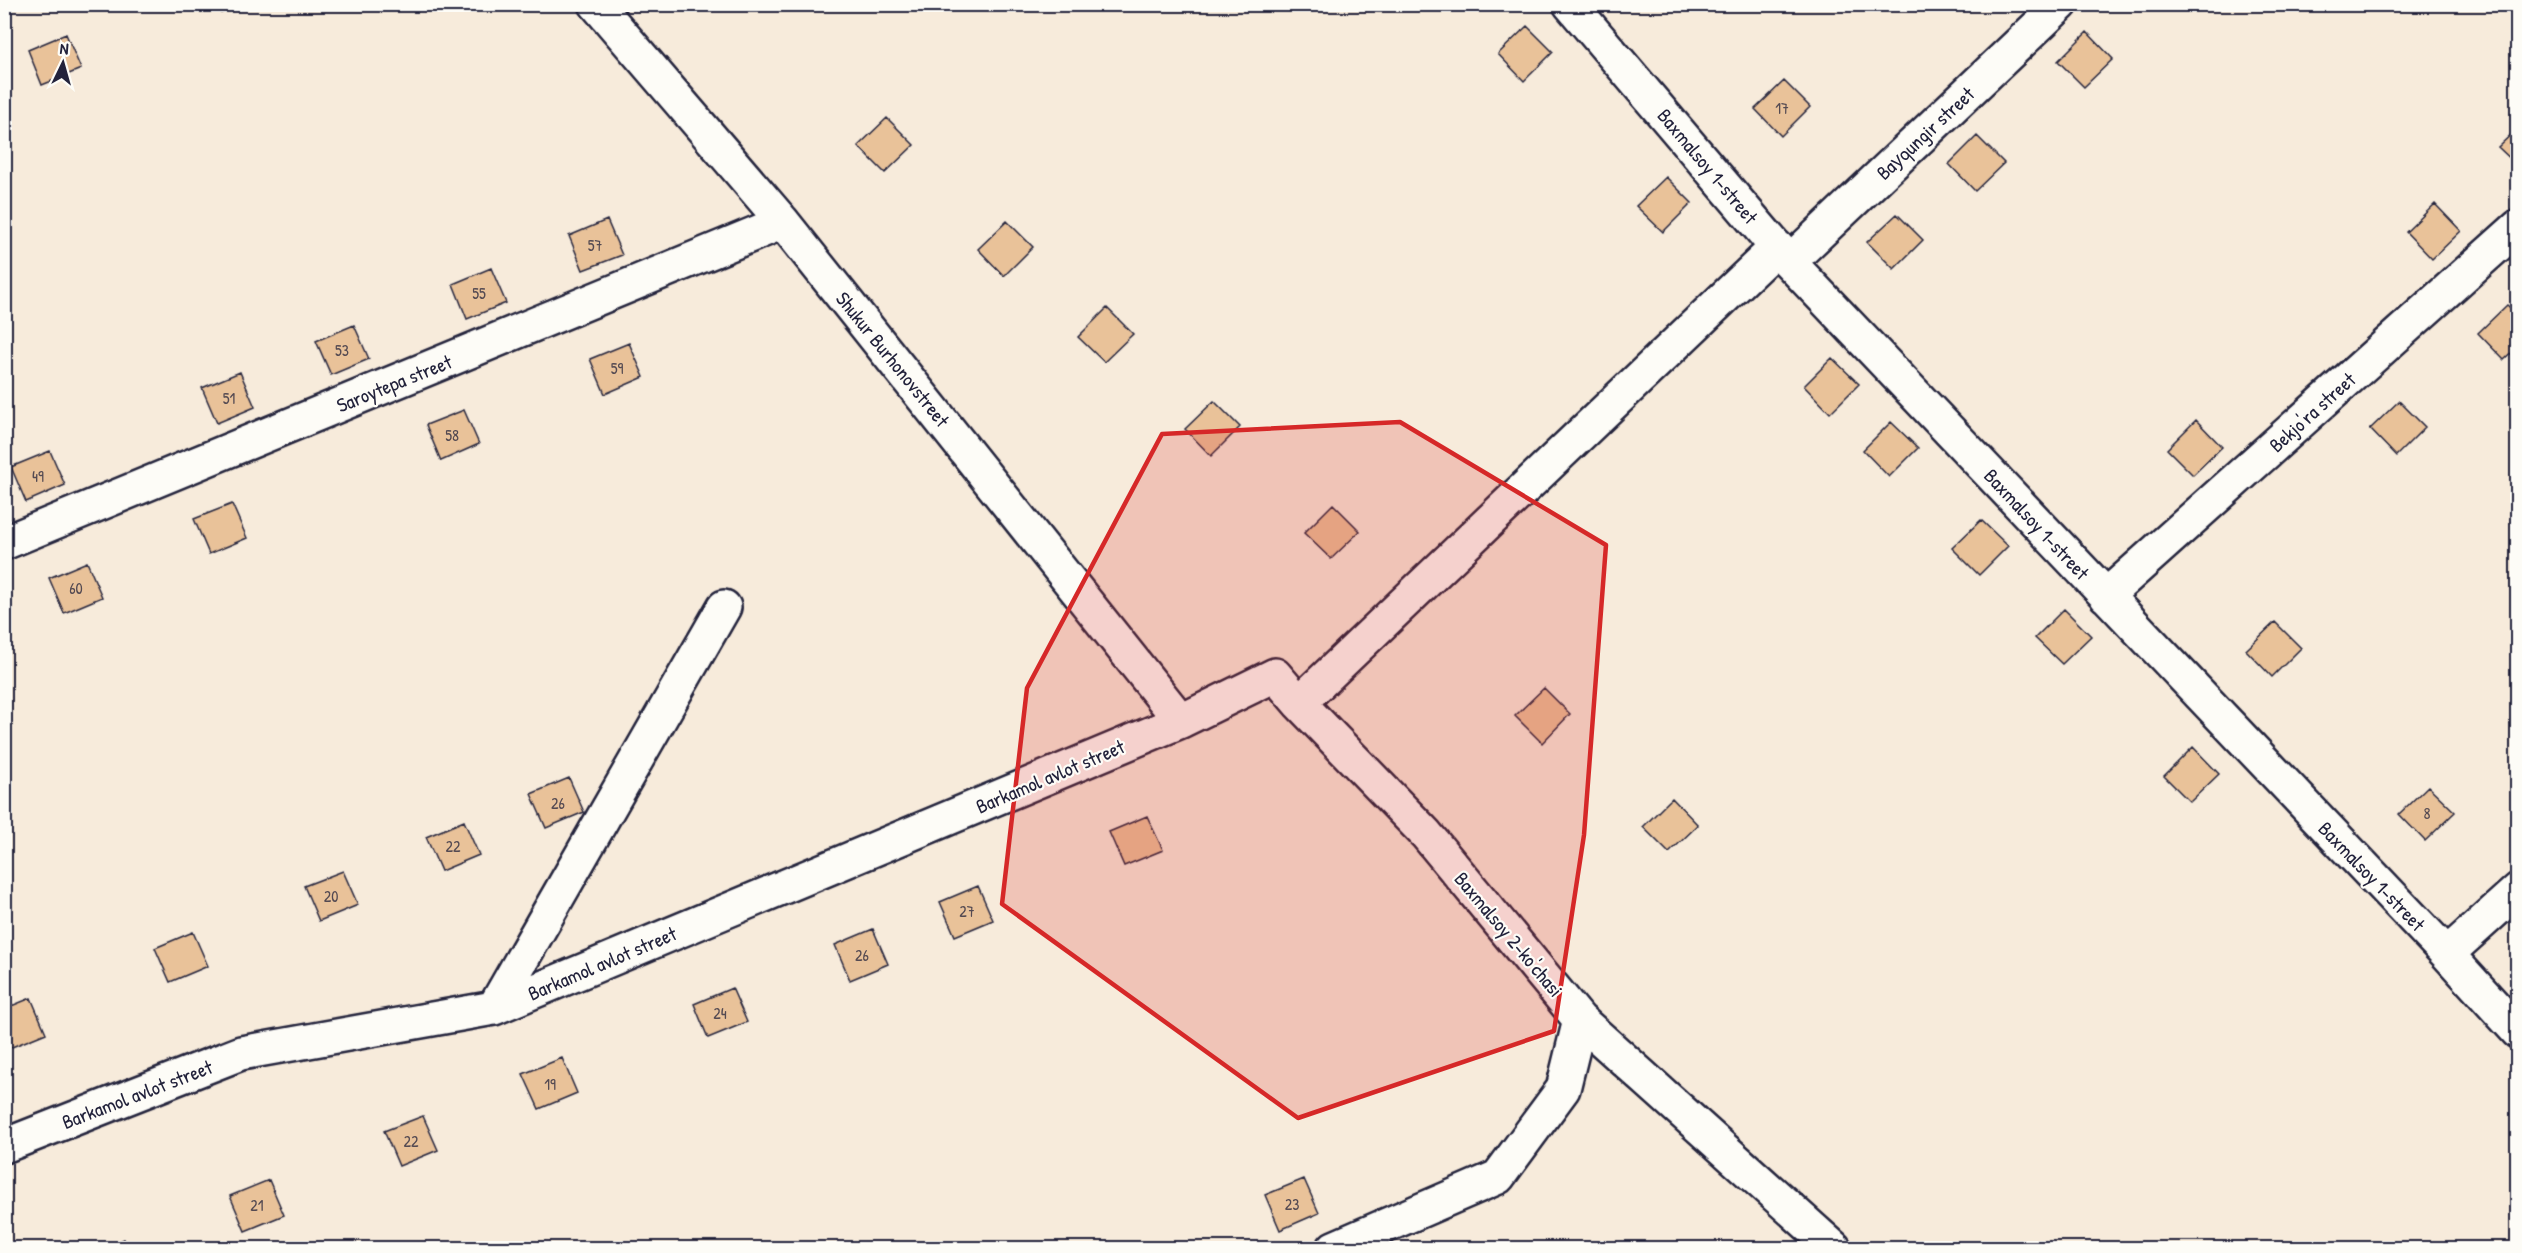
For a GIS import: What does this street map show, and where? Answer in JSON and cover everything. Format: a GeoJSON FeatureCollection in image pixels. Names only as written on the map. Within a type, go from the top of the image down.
{"type":"FeatureCollection","features":[{"type":"Feature","properties":{"kind":"street","name":"Shukur Burhonovstreet"},"geometry":{"type":"LineString","coordinates":[[596,4],[783,222],[1181,721]]}},
{"type":"Feature","properties":{"kind":"street","name":"Baxmalsoy 1-street"},"geometry":{"type":"LineString","coordinates":[[1570,4],[1783,254],[2447,954],[2517,1032]]}},
{"type":"Feature","properties":{"kind":"street","name":"Baуqungir street"},"geometry":{"type":"LineString","coordinates":[[1299,703],[1783,254],[2061,4]]}},
{"type":"Feature","properties":{"kind":"street","name":"Saroytepa street"},"geometry":{"type":"LineString","coordinates":[[4,543],[783,222]]}},
{"type":"Feature","properties":{"kind":"street","name":"Bekjo'ra street"},"geometry":{"type":"LineString","coordinates":[[2106,596],[2517,227]]}},
{"type":"Feature","properties":{"kind":"street"},"geometry":{"type":"LineString","coordinates":[[494,1008],[724,607]]}},
{"type":"Feature","properties":{"kind":"street","name":"Baxmalsoy 2-ko'chasi"},"geometry":{"type":"LineString","coordinates":[[1181,721],[1275,675],[1299,703],[1426,834],[1580,1020],[1834,1248]]}},
{"type":"Feature","properties":{"kind":"street","name":"Barkamol avlot street"},"geometry":{"type":"LineString","coordinates":[[4,1146],[241,1053],[494,1008],[1181,721]]}},
{"type":"Feature","properties":{"kind":"street"},"geometry":{"type":"LineString","coordinates":[[2447,954],[2517,890]]}},
{"type":"Feature","properties":{"kind":"street"},"geometry":{"type":"LineString","coordinates":[[1334,1248],[1498,1177],[1563,1089],[1580,1020]]}},
{"type":"Feature","properties":{"kind":"highlighted area"},"geometry":{"type":"Polygon","coordinates":[[[1400,422],[1606,545],[1584,835],[1554,1031],[1298,1118],[1002,904],[1027,688],[1162,434],[1400,422]]]}},
{"type":"Feature","properties":{"kind":"building"},"geometry":{"type":"Polygon","coordinates":[[[218,4],[241,4],[221,13],[218,4]]]}},
{"type":"Feature","properties":{"kind":"building"},"geometry":{"type":"Polygon","coordinates":[[[1527,26],[1553,52],[1524,81],[1498,54],[1527,26]]]}},
{"type":"Feature","properties":{"kind":"building"},"geometry":{"type":"Polygon","coordinates":[[[2087,32],[2113,59],[2084,87],[2058,61],[2087,32]]]}},
{"type":"Feature","properties":{"kind":"building"},"geometry":{"type":"Polygon","coordinates":[[[66,34],[81,69],[42,85],[28,50],[66,34]]]}},
{"type":"Feature","properties":{"kind":"building"},"geometry":{"type":"Polygon","coordinates":[[[1784,81],[1810,107],[1781,136],[1755,109],[1784,81]]]}},
{"type":"Feature","properties":{"kind":"building"},"geometry":{"type":"Polygon","coordinates":[[[887,118],[914,145],[885,173],[858,146],[887,118]]]}},
{"type":"Feature","properties":{"kind":"building"},"geometry":{"type":"Polygon","coordinates":[[[2518,128],[2518,166],[2498,147],[2518,128]]]}},
{"type":"Feature","properties":{"kind":"building"},"geometry":{"type":"Polygon","coordinates":[[[1977,136],[2004,163],[1975,191],[1949,164],[1977,136]]]}},
{"type":"Feature","properties":{"kind":"building"},"geometry":{"type":"Polygon","coordinates":[[[1666,177],[1692,203],[1663,232],[1636,206],[1666,177]]]}},
{"type":"Feature","properties":{"kind":"building"},"geometry":{"type":"Polygon","coordinates":[[[2435,204],[2461,231],[2432,259],[2406,232],[2435,204]]]}},
{"type":"Feature","properties":{"kind":"building"},"geometry":{"type":"Polygon","coordinates":[[[1897,214],[1923,240],[1894,269],[1867,242],[1897,214]]]}},
{"type":"Feature","properties":{"kind":"building"},"geometry":{"type":"Polygon","coordinates":[[[607,220],[622,255],[583,270],[569,236],[607,220]]]}},
{"type":"Feature","properties":{"kind":"building"},"geometry":{"type":"Polygon","coordinates":[[[1007,221],[1033,247],[1004,276],[978,249],[1007,221]]]}},
{"type":"Feature","properties":{"kind":"building"},"geometry":{"type":"Polygon","coordinates":[[[491,268],[506,303],[467,319],[453,284],[491,268]]]}},
{"type":"Feature","properties":{"kind":"building"},"geometry":{"type":"Polygon","coordinates":[[[2507,305],[2518,315],[2518,347],[2504,360],[2478,333],[2507,305]]]}},
{"type":"Feature","properties":{"kind":"building"},"geometry":{"type":"Polygon","coordinates":[[[1107,308],[1133,334],[1104,362],[1078,337],[1107,308]]]}},
{"type":"Feature","properties":{"kind":"building"},"geometry":{"type":"Polygon","coordinates":[[[354,325],[369,359],[331,375],[316,341],[354,325]]]}},
{"type":"Feature","properties":{"kind":"building"},"geometry":{"type":"Polygon","coordinates":[[[629,343],[644,377],[605,394],[590,359],[629,343]]]}},
{"type":"Feature","properties":{"kind":"building"},"geometry":{"type":"Polygon","coordinates":[[[1832,358],[1859,384],[1830,413],[1804,386],[1832,358]]]}},
{"type":"Feature","properties":{"kind":"building"},"geometry":{"type":"Polygon","coordinates":[[[240,372],[255,407],[217,423],[202,388],[240,372]]]}},
{"type":"Feature","properties":{"kind":"building"},"geometry":{"type":"Polygon","coordinates":[[[1214,401],[1240,427],[1211,456],[1185,429],[1214,401]]]}},
{"type":"Feature","properties":{"kind":"building"},"geometry":{"type":"Polygon","coordinates":[[[2399,401],[2425,427],[2396,456],[2370,429],[2399,401]]]}},
{"type":"Feature","properties":{"kind":"building"},"geometry":{"type":"Polygon","coordinates":[[[464,410],[479,444],[441,461],[426,425],[464,410]]]}},
{"type":"Feature","properties":{"kind":"building"},"geometry":{"type":"Polygon","coordinates":[[[2196,420],[2222,447],[2193,475],[2167,449],[2196,420]]]}},
{"type":"Feature","properties":{"kind":"building"},"geometry":{"type":"Polygon","coordinates":[[[1891,422],[1918,448],[1889,477],[1863,450],[1891,422]]]}},
{"type":"Feature","properties":{"kind":"building"},"geometry":{"type":"Polygon","coordinates":[[[50,451],[65,485],[26,502],[11,467],[50,451]]]}},
{"type":"Feature","properties":{"kind":"building"},"geometry":{"type":"Polygon","coordinates":[[[232,504],[247,538],[209,554],[194,519],[232,504]]]}},
{"type":"Feature","properties":{"kind":"building"},"geometry":{"type":"Polygon","coordinates":[[[1333,504],[1360,531],[1331,559],[1304,533],[1333,504]]]}},
{"type":"Feature","properties":{"kind":"building"},"geometry":{"type":"Polygon","coordinates":[[[1981,520],[2008,546],[1979,575],[1952,548],[1981,520]]]}},
{"type":"Feature","properties":{"kind":"building"},"geometry":{"type":"Polygon","coordinates":[[[87,562],[102,597],[64,613],[49,578],[87,562]]]}},
{"type":"Feature","properties":{"kind":"building"},"geometry":{"type":"Polygon","coordinates":[[[2064,609],[2091,636],[2062,664],[2035,638],[2064,609]]]}},
{"type":"Feature","properties":{"kind":"building"},"geometry":{"type":"Polygon","coordinates":[[[2275,622],[2301,648],[2272,677],[2246,650],[2275,622]]]}},
{"type":"Feature","properties":{"kind":"building"},"geometry":{"type":"Polygon","coordinates":[[[1544,688],[1570,714],[1542,743],[1515,716],[1544,688]]]}},
{"type":"Feature","properties":{"kind":"building"},"geometry":{"type":"Polygon","coordinates":[[[2193,747],[2219,774],[2190,802],[2164,776],[2193,747]]]}},
{"type":"Feature","properties":{"kind":"building"},"geometry":{"type":"Polygon","coordinates":[[[569,778],[584,812],[546,828],[531,794],[569,778]]]}},
{"type":"Feature","properties":{"kind":"building"},"geometry":{"type":"Polygon","coordinates":[[[2428,786],[2455,812],[2425,841],[2399,814],[2428,786]]]}},
{"type":"Feature","properties":{"kind":"building"},"geometry":{"type":"Polygon","coordinates":[[[1672,798],[1698,825],[1669,853],[1643,827],[1672,798]]]}},
{"type":"Feature","properties":{"kind":"building"},"geometry":{"type":"Polygon","coordinates":[[[1147,816],[1163,850],[1124,866],[1109,832],[1147,816]]]}},
{"type":"Feature","properties":{"kind":"building"},"geometry":{"type":"Polygon","coordinates":[[[464,821],[479,855],[441,871],[426,837],[464,821]]]}},
{"type":"Feature","properties":{"kind":"building"},"geometry":{"type":"Polygon","coordinates":[[[343,871],[358,905],[319,921],[304,886],[343,871]]]}},
{"type":"Feature","properties":{"kind":"building"},"geometry":{"type":"Polygon","coordinates":[[[978,886],[993,920],[955,936],[940,902],[978,886]]]}},
{"type":"Feature","properties":{"kind":"building"},"geometry":{"type":"Polygon","coordinates":[[[873,929],[888,964],[850,980],[835,945],[873,929]]]}},
{"type":"Feature","properties":{"kind":"building"},"geometry":{"type":"Polygon","coordinates":[[[193,932],[208,966],[170,982],[155,948],[193,932]]]}},
{"type":"Feature","properties":{"kind":"building"},"geometry":{"type":"Polygon","coordinates":[[[732,988],[747,1022],[708,1038],[694,1004],[732,988]]]}},
{"type":"Feature","properties":{"kind":"building"},"geometry":{"type":"Polygon","coordinates":[[[31,998],[46,1033],[7,1049],[4,1042],[4,1009],[31,998]]]}},
{"type":"Feature","properties":{"kind":"building"},"geometry":{"type":"Polygon","coordinates":[[[562,1058],[577,1093],[539,1109],[523,1074],[562,1058]]]}},
{"type":"Feature","properties":{"kind":"building"},"geometry":{"type":"Polygon","coordinates":[[[423,1116],[438,1150],[399,1166],[384,1131],[423,1116]]]}},
{"type":"Feature","properties":{"kind":"building"},"geometry":{"type":"Polygon","coordinates":[[[1304,1179],[1319,1213],[1280,1230],[1265,1195],[1304,1179]]]}},
{"type":"Feature","properties":{"kind":"building"},"geometry":{"type":"Polygon","coordinates":[[[269,1180],[284,1215],[245,1231],[230,1196],[269,1180]]]}},
{"type":"Feature","properties":{"kind":"building"},"geometry":{"type":"Polygon","coordinates":[[[124,1239],[128,1248],[103,1248],[124,1239]]]}}]}
